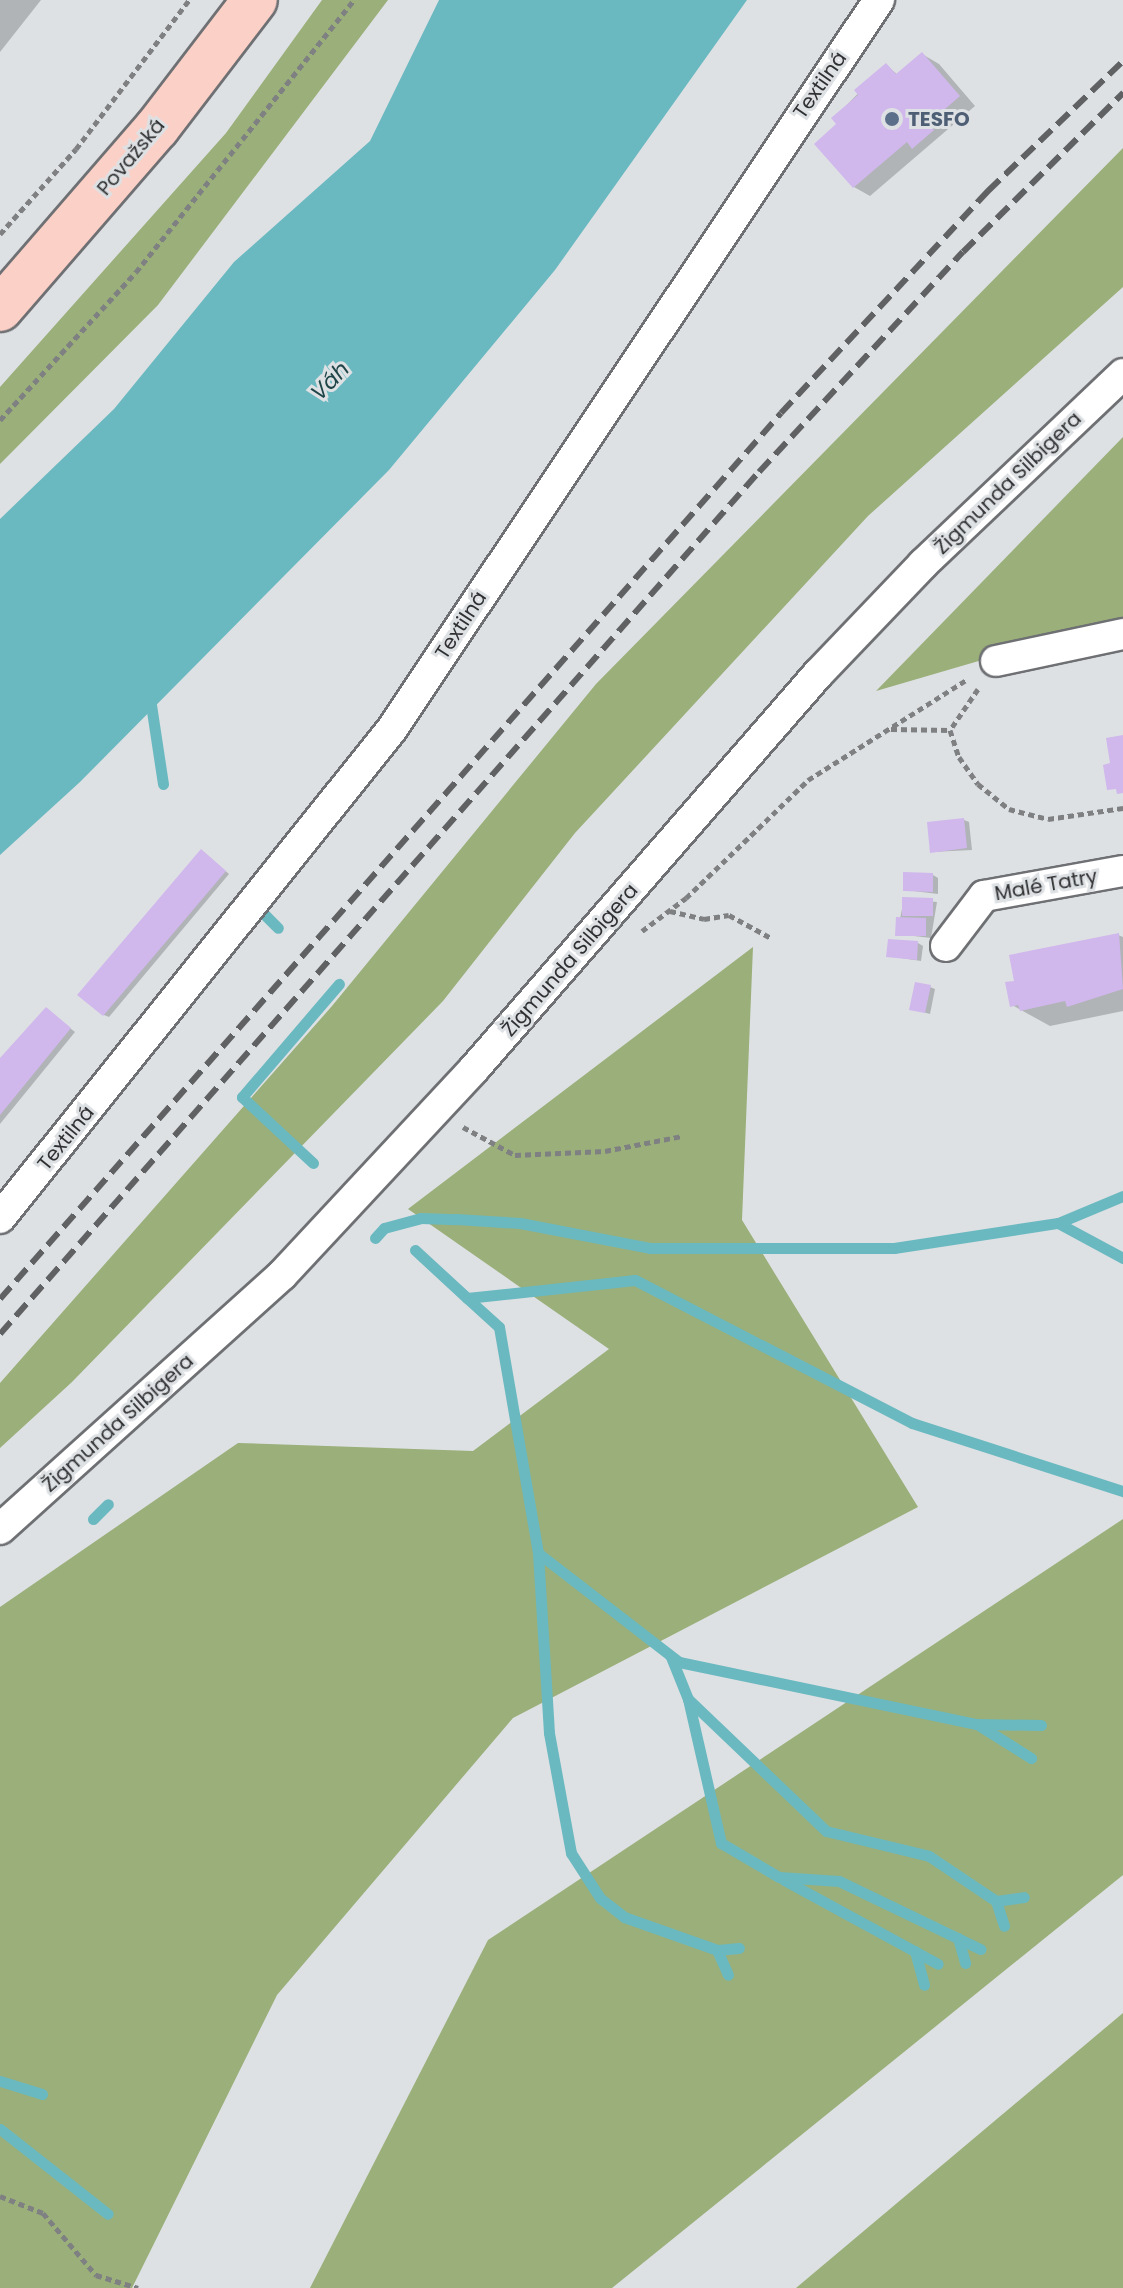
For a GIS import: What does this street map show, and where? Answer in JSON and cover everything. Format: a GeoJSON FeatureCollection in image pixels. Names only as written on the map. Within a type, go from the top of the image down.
{"type":"FeatureCollection","features":[{"type":"Feature","properties":{"kind":"main road","name":"Považská"},"geometry":{"type":"LineString","coordinates":[[0,309],[157,128],[255,0]]}},
{"type":"Feature","properties":{"kind":"street","name":"Textilná"},"geometry":{"type":"LineString","coordinates":[[0,1218],[392,729],[879,0]]}},
{"type":"Feature","properties":{"kind":"street","name":"Žigmunda Silbigera"},"geometry":{"type":"LineString","coordinates":[[0,1529],[282,1275],[590,937],[829,663],[923,564],[1123,374]]}},
{"type":"Feature","properties":{"kind":"street"},"geometry":{"type":"LineString","coordinates":[[996,661],[1123,634]]}},
{"type":"Feature","properties":{"kind":"street","name":"Malé Tatry"},"geometry":{"type":"LineString","coordinates":[[946,946],[984,896],[1123,871]]}},
{"type":"Feature","properties":{"kind":"path"},"geometry":{"type":"LineString","coordinates":[[0,234],[76,149],[189,0]]}},
{"type":"Feature","properties":{"kind":"path"},"geometry":{"type":"LineString","coordinates":[[0,420],[136,272],[354,0]]}},
{"type":"Feature","properties":{"kind":"path"},"geometry":{"type":"LineString","coordinates":[[590,937],[616,950],[669,911],[808,780],[996,661]]}},
{"type":"Feature","properties":{"kind":"path"},"geometry":{"type":"LineString","coordinates":[[950,730],[996,661]]}},
{"type":"Feature","properties":{"kind":"path"},"geometry":{"type":"LineString","coordinates":[[889,729],[950,730]]}},
{"type":"Feature","properties":{"kind":"path"},"geometry":{"type":"LineString","coordinates":[[950,730],[959,757],[978,784],[1009,809],[1048,819],[1123,808]]}},
{"type":"Feature","properties":{"kind":"path"},"geometry":{"type":"LineString","coordinates":[[669,911],[704,919],[729,915],[771,938]]}},
{"type":"Feature","properties":{"kind":"path"},"geometry":{"type":"LineString","coordinates":[[433,1112],[515,1155],[605,1151],[682,1136]]}},
{"type":"Feature","properties":{"kind":"path"},"geometry":{"type":"LineString","coordinates":[[0,2196],[43,2213],[96,2275],[138,2288]]}},
{"type":"Feature","properties":{"kind":"green space"},"geometry":{"type":"Polygon","coordinates":[[[322,0],[388,0],[158,305],[0,464],[0,387],[226,133],[322,0]]]}},
{"type":"Feature","properties":{"kind":"green space"},"geometry":{"type":"Polygon","coordinates":[[[1123,148],[1123,287],[868,516],[575,833],[443,1001],[72,1382],[0,1448],[0,1383],[332,1006],[596,684],[1123,148]]]}},
{"type":"Feature","properties":{"kind":"green space"},"geometry":{"type":"Polygon","coordinates":[[[1123,437],[1123,619],[876,691],[1123,437]]]}},
{"type":"Feature","properties":{"kind":"green space"},"geometry":{"type":"Polygon","coordinates":[[[753,947],[742,1220],[918,1507],[513,1718],[277,1995],[132,2288],[0,2288],[0,1607],[238,1443],[473,1451],[609,1349],[408,1209],[753,947]]]}},
{"type":"Feature","properties":{"kind":"green space"},"geometry":{"type":"Polygon","coordinates":[[[1123,1519],[1123,1875],[612,2288],[310,2288],[488,1940],[1123,1519]]]}},
{"type":"Feature","properties":{"kind":"green space"},"geometry":{"type":"Polygon","coordinates":[[[1123,2013],[1123,2288],[796,2288],[1123,2013]]]}},
{"type":"Feature","properties":{"kind":"water","name":"Váh"},"geometry":{"type":"Polygon","coordinates":[[[439,0],[747,0],[555,270],[389,470],[80,782],[0,855],[0,519],[114,409],[234,262],[370,141],[439,0]]]}},
{"type":"Feature","properties":{"kind":"building"},"geometry":{"type":"Polygon","coordinates":[[[922,52],[960,96],[929,123],[934,130],[912,149],[907,142],[853,188],[814,144],[836,124],[831,118],[858,95],[854,90],[886,63],[896,74],[922,52]]]}},
{"type":"Feature","properties":{"kind":"building"},"geometry":{"type":"Polygon","coordinates":[[[1123,735],[1123,793],[1117,794],[1116,789],[1107,790],[1103,765],[1110,763],[1106,738],[1123,735]]]}},
{"type":"Feature","properties":{"kind":"building"},"geometry":{"type":"Polygon","coordinates":[[[964,818],[967,848],[930,853],[927,822],[964,818]]]}},
{"type":"Feature","properties":{"kind":"building"},"geometry":{"type":"Polygon","coordinates":[[[201,849],[226,871],[103,1016],[77,995],[201,849]]]}},
{"type":"Feature","properties":{"kind":"building"},"geometry":{"type":"Polygon","coordinates":[[[903,872],[933,873],[933,892],[903,891],[903,872]]]}},
{"type":"Feature","properties":{"kind":"building"},"geometry":{"type":"Polygon","coordinates":[[[902,897],[933,898],[933,916],[902,916],[902,897]]]}},
{"type":"Feature","properties":{"kind":"building"},"geometry":{"type":"Polygon","coordinates":[[[896,917],[926,918],[926,936],[895,936],[896,917]]]}},
{"type":"Feature","properties":{"kind":"building"},"geometry":{"type":"Polygon","coordinates":[[[1119,933],[1123,989],[1067,1007],[1065,1001],[1020,1011],[1018,1005],[1010,1007],[1005,982],[1014,981],[1009,955],[1119,933]]]}},
{"type":"Feature","properties":{"kind":"building"},"geometry":{"type":"Polygon","coordinates":[[[888,939],[918,941],[917,960],[886,957],[888,939]]]}},
{"type":"Feature","properties":{"kind":"building"},"geometry":{"type":"Polygon","coordinates":[[[915,982],[931,985],[925,1013],[909,1010],[915,982]]]}},
{"type":"Feature","properties":{"kind":"building"},"geometry":{"type":"Polygon","coordinates":[[[46,1007],[71,1028],[0,1115],[0,1058],[46,1007]]]}},
{"type":"Feature","properties":{"kind":"waterway"},"geometry":{"type":"LineString","coordinates":[[150,698],[163,784]]}},
{"type":"Feature","properties":{"kind":"waterway"},"geometry":{"type":"LineString","coordinates":[[263,913],[278,928]]}},
{"type":"Feature","properties":{"kind":"waterway"},"geometry":{"type":"LineString","coordinates":[[313,1163],[242,1097],[339,984]]}},
{"type":"Feature","properties":{"kind":"waterway"},"geometry":{"type":"LineString","coordinates":[[375,1238],[384,1228],[421,1218],[520,1223],[650,1248],[894,1248],[1058,1223],[1123,1196]]}},
{"type":"Feature","properties":{"kind":"waterway"},"geometry":{"type":"LineString","coordinates":[[1058,1223],[1123,1258]]}},
{"type":"Feature","properties":{"kind":"waterway"},"geometry":{"type":"LineString","coordinates":[[415,1250],[467,1298],[635,1280],[912,1423],[1123,1491]]}},
{"type":"Feature","properties":{"kind":"waterway"},"geometry":{"type":"LineString","coordinates":[[467,1298],[499,1327],[538,1553],[679,1662],[977,1724],[1041,1725]]}},
{"type":"Feature","properties":{"kind":"waterway"},"geometry":{"type":"LineString","coordinates":[[93,1519],[108,1504]]}},
{"type":"Feature","properties":{"kind":"waterway"},"geometry":{"type":"LineString","coordinates":[[538,1553],[549,1733],[571,1853],[600,1898],[624,1917],[717,1950],[739,1948]]}},
{"type":"Feature","properties":{"kind":"waterway"},"geometry":{"type":"LineString","coordinates":[[671,1657],[688,1699],[826,1831],[929,1856],[996,1901],[1024,1897]]}},
{"type":"Feature","properties":{"kind":"waterway"},"geometry":{"type":"LineString","coordinates":[[688,1699],[721,1843],[779,1877],[839,1881],[980,1949]]}},
{"type":"Feature","properties":{"kind":"waterway"},"geometry":{"type":"LineString","coordinates":[[977,1724],[1031,1758]]}},
{"type":"Feature","properties":{"kind":"waterway"},"geometry":{"type":"LineString","coordinates":[[784,1880],[938,1964]]}},
{"type":"Feature","properties":{"kind":"waterway"},"geometry":{"type":"LineString","coordinates":[[996,1901],[1004,1926]]}},
{"type":"Feature","properties":{"kind":"waterway"},"geometry":{"type":"LineString","coordinates":[[958,1938],[965,1963]]}},
{"type":"Feature","properties":{"kind":"waterway"},"geometry":{"type":"LineString","coordinates":[[717,1950],[728,1975]]}},
{"type":"Feature","properties":{"kind":"waterway"},"geometry":{"type":"LineString","coordinates":[[915,1951],[924,1985]]}},
{"type":"Feature","properties":{"kind":"waterway"},"geometry":{"type":"LineString","coordinates":[[0,2081],[42,2094]]}},
{"type":"Feature","properties":{"kind":"waterway"},"geometry":{"type":"LineString","coordinates":[[0,2129],[108,2214]]}},
{"type":"Feature","properties":{"kind":"railway"},"geometry":{"type":"LineString","coordinates":[[0,1299],[781,413],[988,191],[1123,61]]}},
{"type":"Feature","properties":{"kind":"railway"},"geometry":{"type":"LineString","coordinates":[[0,1334],[759,472],[963,252],[1123,93]]}},
{"type":"Feature","properties":{"kind":"place","name":"TESFO"},"geometry":{"type":"Point","coordinates":[892,119]}}]}
